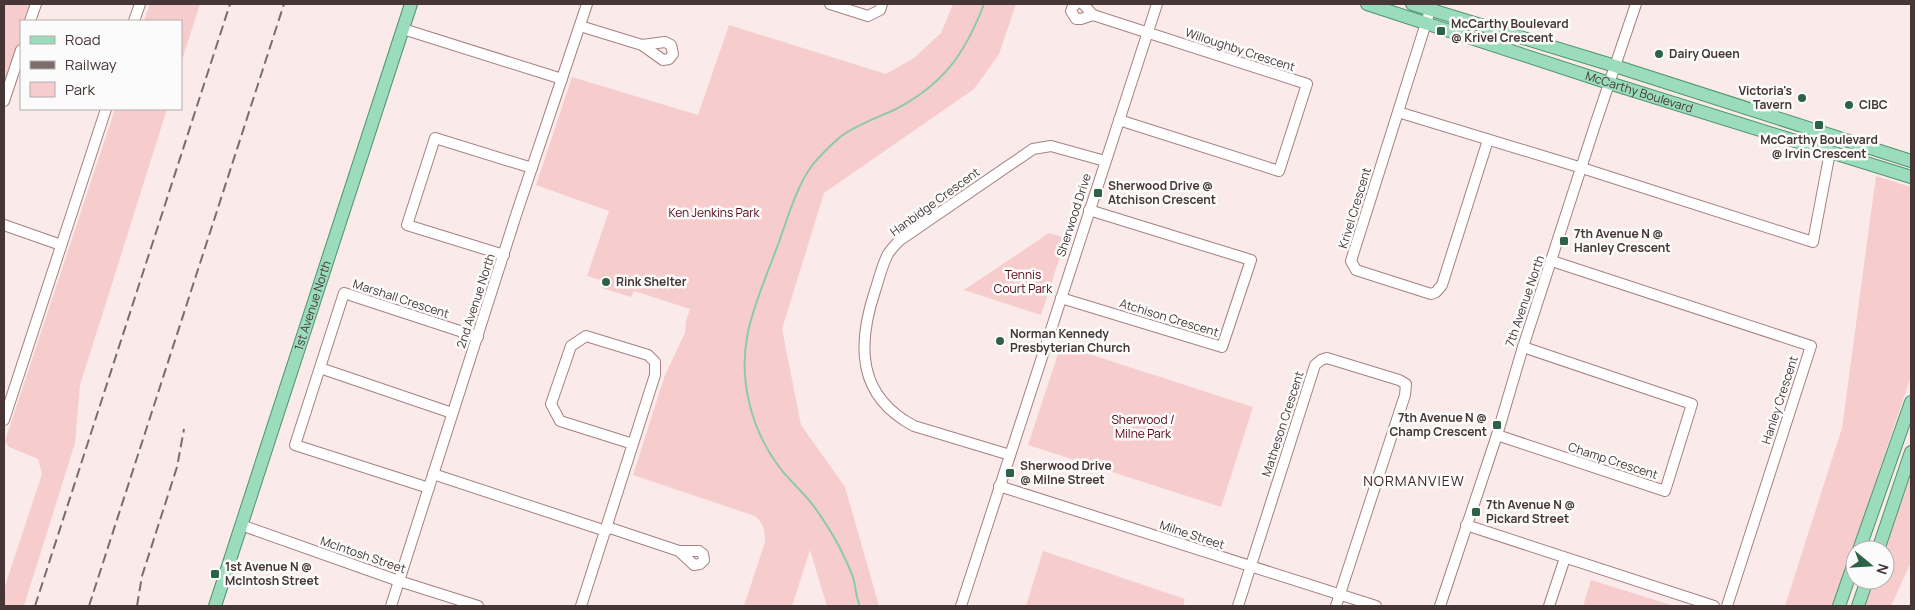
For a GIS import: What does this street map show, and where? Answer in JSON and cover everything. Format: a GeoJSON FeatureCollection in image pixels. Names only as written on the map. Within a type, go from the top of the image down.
{"type":"FeatureCollection","features":[{"type":"Feature","properties":{"kind":"main road","name":"1st Avenue North"},"geometry":{"type":"LineString","coordinates":[[215,606],[411,4]]}},
{"type":"Feature","properties":{"kind":"main road","name":"McCarthy Boulevard"},"geometry":{"type":"LineString","coordinates":[[1368,4],[1609,83],[1909,177]]}},
{"type":"Feature","properties":{"kind":"main road","name":"McCarthy Boulevard"},"geometry":{"type":"LineString","coordinates":[[1412,4],[1431,7],[1911,161]]}},
{"type":"Feature","properties":{"kind":"main road"},"geometry":{"type":"LineString","coordinates":[[1855,160],[1880,151]]}},
{"type":"Feature","properties":{"kind":"main road"},"geometry":{"type":"LineString","coordinates":[[1863,540],[1911,402]]}},
{"type":"Feature","properties":{"kind":"main road"},"geometry":{"type":"LineString","coordinates":[[1881,540],[1911,452]]}},
{"type":"Feature","properties":{"kind":"main road"},"geometry":{"type":"LineString","coordinates":[[1839,606],[1845,589]]}},
{"type":"Feature","properties":{"kind":"main road"},"geometry":{"type":"LineString","coordinates":[[1858,606],[1864,590]]}},
{"type":"Feature","properties":{"kind":"street"},"geometry":{"type":"LineString","coordinates":[[30,20],[36,4]]}},
{"type":"Feature","properties":{"kind":"street"},"geometry":{"type":"LineString","coordinates":[[134,20],[140,4]]}},
{"type":"Feature","properties":{"kind":"street","name":"2nd Avenue North"},"geometry":{"type":"LineString","coordinates":[[391,606],[452,413],[587,4]]}},
{"type":"Feature","properties":{"kind":"street"},"geometry":{"type":"LineString","coordinates":[[830,4],[868,16],[880,10],[882,4]]}},
{"type":"Feature","properties":{"kind":"street"},"geometry":{"type":"LineString","coordinates":[[1076,4],[1071,11],[1076,18],[1081,19],[1093,16],[1147,33]]}},
{"type":"Feature","properties":{"kind":"street"},"geometry":{"type":"LineString","coordinates":[[1083,4],[1093,16]]}},
{"type":"Feature","properties":{"kind":"street","name":"Sherwood Drive"},"geometry":{"type":"LineString","coordinates":[[961,606],[1157,4]]}},
{"type":"Feature","properties":{"kind":"street","name":"7th Avenue North"},"geometry":{"type":"LineString","coordinates":[[1440,606],[1497,435],[1522,346],[1552,261],[1636,4]]}},
{"type":"Feature","properties":{"kind":"street","name":"Krivel Crescent"},"geometry":{"type":"LineString","coordinates":[[1431,7],[1351,261],[1356,270],[1431,294],[1436,292],[1442,285],[1488,140]]}},
{"type":"Feature","properties":{"kind":"street"},"geometry":{"type":"LineString","coordinates":[[580,26],[642,45]]}},
{"type":"Feature","properties":{"kind":"street"},"geometry":{"type":"LineString","coordinates":[[403,29],[562,79]]}},
{"type":"Feature","properties":{"kind":"street","name":"Willoughby Crescent"},"geometry":{"type":"LineString","coordinates":[[1119,120],[1279,171],[1307,84],[1147,33]]}},
{"type":"Feature","properties":{"kind":"street"},"geometry":{"type":"LineString","coordinates":[[4,101],[20,53]]}},
{"type":"Feature","properties":{"kind":"street"},"geometry":{"type":"LineString","coordinates":[[4,420],[106,110]]}},
{"type":"Feature","properties":{"kind":"street"},"geometry":{"type":"LineString","coordinates":[[1398,112],[1814,242],[1830,152]]}},
{"type":"Feature","properties":{"kind":"street"},"geometry":{"type":"LineString","coordinates":[[504,255],[407,225],[421,180],[435,138],[532,168]]}},
{"type":"Feature","properties":{"kind":"street","name":"Hanbidge Crescent"},"geometry":{"type":"LineString","coordinates":[[1010,455],[914,426],[901,419],[888,408],[870,384],[865,362],[863,348],[869,309],[888,254],[900,240],[1033,148],[1051,146],[1105,161]]}},
{"type":"Feature","properties":{"kind":"street","name":"Atchison Crescent"},"geometry":{"type":"LineString","coordinates":[[1061,298],[1222,347],[1251,260],[1089,210]]}},
{"type":"Feature","properties":{"kind":"street"},"geometry":{"type":"LineString","coordinates":[[4,225],[61,245]]}},
{"type":"Feature","properties":{"kind":"street","name":"Hanley Crescent"},"geometry":{"type":"LineString","coordinates":[[1552,261],[1811,346],[1727,606]]}},
{"type":"Feature","properties":{"kind":"street","name":"Marshall Crescent"},"geometry":{"type":"LineString","coordinates":[[429,488],[295,445],[344,293],[478,337]]}},
{"type":"Feature","properties":{"kind":"street"},"geometry":{"type":"LineString","coordinates":[[581,606],[607,529],[655,375],[655,362],[648,355],[586,336],[570,346],[551,404],[560,421],[633,444]]}},
{"type":"Feature","properties":{"kind":"street","name":"Champ Crescent"},"geometry":{"type":"LineString","coordinates":[[1497,435],[1665,491],[1692,404],[1522,346]]}},
{"type":"Feature","properties":{"kind":"street","name":"Matheson Crescent"},"geometry":{"type":"LineString","coordinates":[[1250,567],[1315,365],[1327,358],[1399,380],[1406,384],[1405,395],[1340,595]]}},
{"type":"Feature","properties":{"kind":"street"},"geometry":{"type":"LineString","coordinates":[[320,368],[452,413]]}},
{"type":"Feature","properties":{"kind":"street"},"geometry":{"type":"LineString","coordinates":[[433,474],[679,551]]}},
{"type":"Feature","properties":{"kind":"street","name":"Milne Street"},"geometry":{"type":"LineString","coordinates":[[999,486],[1376,606]]}},
{"type":"Feature","properties":{"kind":"street","name":"McIntosh Street"},"geometry":{"type":"LineString","coordinates":[[241,525],[399,581],[478,606]]}},
{"type":"Feature","properties":{"kind":"street"},"geometry":{"type":"LineString","coordinates":[[1466,525],[1714,606]]}},
{"type":"Feature","properties":{"kind":"street"},"geometry":{"type":"LineString","coordinates":[[1549,606],[1565,558]]}},
{"type":"Feature","properties":{"kind":"street"},"geometry":{"type":"LineString","coordinates":[[1238,606],[1250,567]]}},
{"type":"Feature","properties":{"kind":"street"},"geometry":{"type":"LineString","coordinates":[[1336,606],[1340,595]]}},
{"type":"Feature","properties":{"kind":"green space"},"geometry":{"type":"Polygon","coordinates":[[[4,4],[36,4],[30,20],[20,20],[20,53],[4,101],[4,4]]]}},
{"type":"Feature","properties":{"kind":"green space"},"geometry":{"type":"Polygon","coordinates":[[[150,4],[200,4],[182,60],[182,20],[144,20],[150,4]]]}},
{"type":"Feature","properties":{"kind":"green space","name":"Ken Jenkins Park"},"geometry":{"type":"Polygon","coordinates":[[[953,4],[1016,4],[999,54],[974,89],[824,193],[782,329],[801,425],[845,487],[879,606],[827,606],[810,550],[792,606],[744,606],[765,542],[765,534],[758,519],[755,516],[633,475],[665,375],[685,333],[690,309],[634,291],[631,297],[602,288],[604,281],[587,276],[609,211],[536,185],[572,77],[698,115],[729,25],[886,74],[914,58],[941,33],[953,4]]]}},
{"type":"Feature","properties":{"kind":"green space"},"geometry":{"type":"Polygon","coordinates":[[[115,110],[167,110],[80,385],[75,443],[24,606],[4,606],[4,589],[42,474],[38,459],[9,447],[5,441],[115,110]]]}},
{"type":"Feature","properties":{"kind":"green space"},"geometry":{"type":"Polygon","coordinates":[[[1876,176],[1911,187],[1911,376],[1856,540],[1845,540],[1845,573],[1834,606],[1785,606],[1842,428],[1876,176]]]}},
{"type":"Feature","properties":{"kind":"green space","name":"Tennis Court Park"},"geometry":{"type":"Polygon","coordinates":[[[1049,233],[1066,238],[1041,315],[964,290],[1049,233]]]}},
{"type":"Feature","properties":{"kind":"green space","name":"Sherwood / Milne Park"},"geometry":{"type":"Polygon","coordinates":[[[1061,345],[1253,407],[1221,507],[1028,445],[1061,345]]]}},
{"type":"Feature","properties":{"kind":"green space"},"geometry":{"type":"Polygon","coordinates":[[[1911,475],[1911,562],[1891,606],[1865,606],[1871,590],[1895,590],[1895,540],[1888,540],[1911,475]]]}},
{"type":"Feature","properties":{"kind":"green space"},"geometry":{"type":"Polygon","coordinates":[[[1043,551],[1185,599],[1183,606],[1026,606],[1043,551]]]}},
{"type":"Feature","properties":{"kind":"green space"},"geometry":{"type":"Polygon","coordinates":[[[1591,580],[1674,606],[1583,606],[1591,580]]]}},
{"type":"Feature","properties":{"kind":"waterway"},"geometry":{"type":"LineString","coordinates":[[860,606],[853,577],[839,546],[805,495],[783,472],[770,453],[754,421],[746,386],[745,350],[748,332],[757,301],[791,207],[811,167],[840,137],[866,122],[894,110],[926,90],[939,79],[960,53],[977,22],[984,4]]}},
{"type":"Feature","properties":{"kind":"railway"},"geometry":{"type":"LineString","coordinates":[[35,606],[230,4]]}},
{"type":"Feature","properties":{"kind":"railway"},"geometry":{"type":"LineString","coordinates":[[89,606],[284,4]]}},
{"type":"Feature","properties":{"kind":"railway"},"geometry":{"type":"LineString","coordinates":[[137,606],[142,576],[177,467],[184,429]]}},
{"type":"Feature","properties":{"kind":"place","name":"McCarthy Boulevard @ Krivel Crescent"},"geometry":{"type":"Point","coordinates":[1441,31]}},
{"type":"Feature","properties":{"kind":"place","name":"Dairy Queen"},"geometry":{"type":"Point","coordinates":[1659,54]}},
{"type":"Feature","properties":{"kind":"place","name":"Victoria's Tavern"},"geometry":{"type":"Point","coordinates":[1802,98]}},
{"type":"Feature","properties":{"kind":"place","name":"CIBC"},"geometry":{"type":"Point","coordinates":[1849,105]}},
{"type":"Feature","properties":{"kind":"place","name":"McCarthy Boulevard @ Irvin Crescent"},"geometry":{"type":"Point","coordinates":[1819,125]}},
{"type":"Feature","properties":{"kind":"place","name":"Sherwood Drive @ Atchison Crescent"},"geometry":{"type":"Point","coordinates":[1098,193]}},
{"type":"Feature","properties":{"kind":"place","name":"7th Avenue N @ Hanley Crescent"},"geometry":{"type":"Point","coordinates":[1564,241]}},
{"type":"Feature","properties":{"kind":"place","name":"Rink Shelter"},"geometry":{"type":"Point","coordinates":[606,282]}},
{"type":"Feature","properties":{"kind":"place","name":"Norman Kennedy Presbyterian Church"},"geometry":{"type":"Point","coordinates":[1000,341]}},
{"type":"Feature","properties":{"kind":"place","name":"7th Avenue N @ Champ Crescent"},"geometry":{"type":"Point","coordinates":[1497,425]}},
{"type":"Feature","properties":{"kind":"place","name":"Sherwood Drive @ Milne Street"},"geometry":{"type":"Point","coordinates":[1010,473]}},
{"type":"Feature","properties":{"kind":"place","name":"7th Avenue N @ Pickard Street"},"geometry":{"type":"Point","coordinates":[1476,512]}},
{"type":"Feature","properties":{"kind":"place","name":"1st Avenue N @ McIntosh Street"},"geometry":{"type":"Point","coordinates":[215,574]}},
{"type":"Feature","properties":{"kind":"district","name":"NORMANVIEW"},"geometry":{"type":"Point","coordinates":[1414,481]}}]}
